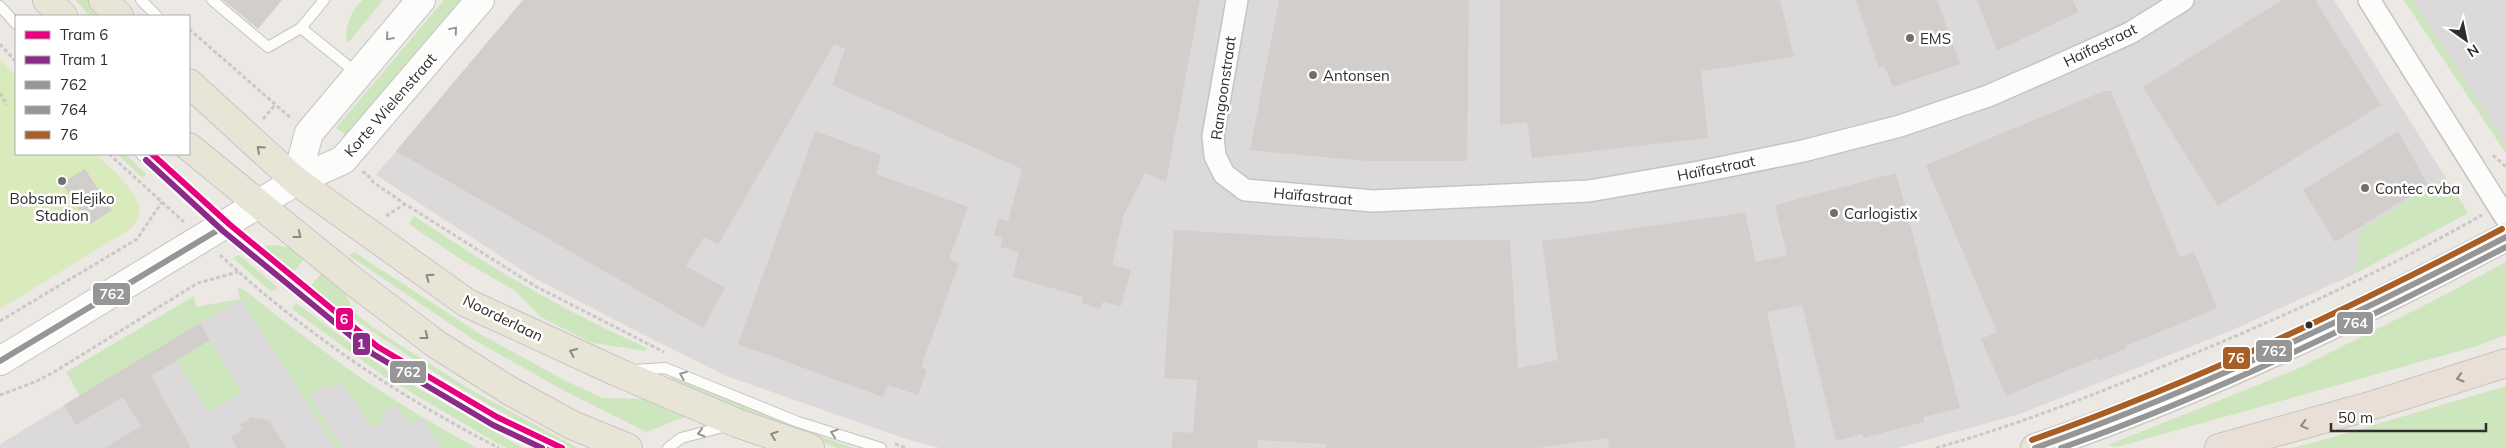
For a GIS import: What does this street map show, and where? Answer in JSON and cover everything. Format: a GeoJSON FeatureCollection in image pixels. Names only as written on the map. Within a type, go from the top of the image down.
{"type":"FeatureCollection","features":[{"type":"Feature","properties":{"kind":"highway"},"geometry":{"type":"LineString","coordinates":[[2220,448],[2370,406],[2506,363]]}},
{"type":"Feature","properties":{"kind":"main road"},"geometry":{"type":"LineString","coordinates":[[48,0],[62,15]]}},
{"type":"Feature","properties":{"kind":"main road"},"geometry":{"type":"LineString","coordinates":[[103,0],[118,15]]}},
{"type":"Feature","properties":{"kind":"main road","name":"Noorderlaan"},"geometry":{"type":"LineString","coordinates":[[190,84],[296,181],[467,304],[617,372],[737,423],[810,448]]}},
{"type":"Feature","properties":{"kind":"main road"},"geometry":{"type":"LineString","coordinates":[[190,147],[358,285],[436,344],[510,391],[572,425],[628,448]]}},
{"type":"Feature","properties":{"kind":"main road"},"geometry":{"type":"LineString","coordinates":[[2036,448],[2178,396],[2412,287],[2506,237]]}},
{"type":"Feature","properties":{"kind":"street"},"geometry":{"type":"LineString","coordinates":[[296,181],[309,133],[421,0]]}},
{"type":"Feature","properties":{"kind":"street","name":"Korte Wielenstraat"},"geometry":{"type":"LineString","coordinates":[[0,361],[260,205],[296,181],[343,160],[480,0]]}},
{"type":"Feature","properties":{"kind":"street","name":"Rangoonstraat"},"geometry":{"type":"LineString","coordinates":[[1224,174],[1215,156],[1213,136],[1237,0]]}},
{"type":"Feature","properties":{"kind":"street","name":"Haïfastraat"},"geometry":{"type":"LineString","coordinates":[[1224,174],[1246,190],[1373,201],[1589,191],[1700,172],[1803,151],[1900,126],[1988,96],[2130,33],[2183,0]]}},
{"type":"Feature","properties":{"kind":"street"},"geometry":{"type":"LineString","coordinates":[[2369,0],[2502,212]]}},
{"type":"Feature","properties":{"kind":"lane"},"geometry":{"type":"LineString","coordinates":[[140,0],[156,15]]}},
{"type":"Feature","properties":{"kind":"lane"},"geometry":{"type":"LineString","coordinates":[[212,0],[268,47],[301,28],[324,0]]}},
{"type":"Feature","properties":{"kind":"lane"},"geometry":{"type":"LineString","coordinates":[[0,6],[15,23]]}},
{"type":"Feature","properties":{"kind":"lane"},"geometry":{"type":"LineString","coordinates":[[301,28],[358,74]]}},
{"type":"Feature","properties":{"kind":"lane"},"geometry":{"type":"LineString","coordinates":[[142,155],[289,284],[376,352],[492,422],[550,448]]}},
{"type":"Feature","properties":{"kind":"lane"},"geometry":{"type":"LineString","coordinates":[[617,372],[665,368],[798,422],[885,445]]}},
{"type":"Feature","properties":{"kind":"lane"},"geometry":{"type":"LineString","coordinates":[[668,448],[681,438],[737,423]]}},
{"type":"Feature","properties":{"kind":"path"},"geometry":{"type":"LineString","coordinates":[[190,30],[309,133]]}},
{"type":"Feature","properties":{"kind":"path"},"geometry":{"type":"LineString","coordinates":[[0,44],[15,61]]}},
{"type":"Feature","properties":{"kind":"path"},"geometry":{"type":"LineString","coordinates":[[0,93],[7,105]]}},
{"type":"Feature","properties":{"kind":"path"},"geometry":{"type":"LineString","coordinates":[[343,160],[356,170],[366,173],[373,182],[405,204],[536,286],[665,353]]}},
{"type":"Feature","properties":{"kind":"path"},"geometry":{"type":"LineString","coordinates":[[0,322],[137,239],[162,202]]}},
{"type":"Feature","properties":{"kind":"path"},"geometry":{"type":"LineString","coordinates":[[1936,448],[1993,432],[2109,389],[2236,337],[2502,212]]}},
{"type":"Feature","properties":{"kind":"path"},"geometry":{"type":"LineString","coordinates":[[0,395],[35,382],[54,372],[198,283],[238,272]]}},
{"type":"Feature","properties":{"kind":"path"},"geometry":{"type":"LineString","coordinates":[[885,445],[906,448]]}},
{"type":"Feature","properties":{"kind":"shaded area"},"geometry":{"type":"Polygon","coordinates":[[[523,0],[2334,0],[2468,213],[2352,275],[2235,329],[2020,414],[1898,448],[940,448],[909,440],[729,377],[534,278],[376,175],[523,0]]]}},
{"type":"Feature","properties":{"kind":"shaded area"},"geometry":{"type":"Polygon","coordinates":[[[2404,0],[2506,0],[2506,153],[2404,0]]]}},
{"type":"Feature","properties":{"kind":"shaded area"},"geometry":{"type":"Polygon","coordinates":[[[238,288],[365,381],[421,417],[476,448],[0,448],[0,444],[240,299],[238,288]]]}},
{"type":"Feature","properties":{"kind":"green space"},"geometry":{"type":"Polygon","coordinates":[[[75,0],[89,0],[104,15],[89,15],[75,0]]]}},
{"type":"Feature","properties":{"kind":"green space"},"geometry":{"type":"Polygon","coordinates":[[[363,0],[383,0],[348,43],[347,26],[359,3],[363,0]]]}},
{"type":"Feature","properties":{"kind":"green space"},"geometry":{"type":"Polygon","coordinates":[[[444,0],[461,0],[346,135],[336,128],[444,0]]]}},
{"type":"Feature","properties":{"kind":"green space"},"geometry":{"type":"Polygon","coordinates":[[[2404,0],[2413,0],[2506,145],[2506,153],[2404,0]]]}},
{"type":"Feature","properties":{"kind":"green space","name":"Bobsam Elejiko Stadion"},"geometry":{"type":"Polygon","coordinates":[[[0,59],[15,75],[15,155],[96,155],[130,188],[139,209],[138,220],[130,229],[0,309],[0,59]]]}},
{"type":"Feature","properties":{"kind":"green space"},"geometry":{"type":"Polygon","coordinates":[[[118,155],[126,155],[146,174],[143,178],[118,155]]]}},
{"type":"Feature","properties":{"kind":"green space"},"geometry":{"type":"Polygon","coordinates":[[[2445,177],[2468,213],[2356,273],[2360,230],[2445,177]]]}},
{"type":"Feature","properties":{"kind":"green space"},"geometry":{"type":"Polygon","coordinates":[[[414,216],[470,253],[527,287],[586,319],[647,348],[646,351],[592,343],[541,317],[514,290],[462,260],[409,224],[414,216]]]}},
{"type":"Feature","properties":{"kind":"green space"},"geometry":{"type":"Polygon","coordinates":[[[277,245],[301,251],[307,256],[293,272],[263,246],[277,245]]]}},
{"type":"Feature","properties":{"kind":"green space"},"geometry":{"type":"Polygon","coordinates":[[[354,252],[480,334],[566,381],[603,398],[651,399],[688,414],[686,418],[647,432],[561,389],[476,341],[348,255],[354,252]]]}},
{"type":"Feature","properties":{"kind":"green space"},"geometry":{"type":"Polygon","coordinates":[[[239,255],[278,288],[272,291],[268,289],[233,258],[239,255]]]}},
{"type":"Feature","properties":{"kind":"green space"},"geometry":{"type":"Polygon","coordinates":[[[2506,262],[2506,335],[2477,346],[2117,447],[2108,445],[2295,370],[2506,262]]]}},
{"type":"Feature","properties":{"kind":"green space"},"geometry":{"type":"Polygon","coordinates":[[[325,269],[342,287],[354,312],[372,327],[471,390],[578,448],[571,448],[536,431],[469,393],[341,310],[310,287],[325,269]]]}},
{"type":"Feature","properties":{"kind":"green space"},"geometry":{"type":"Polygon","coordinates":[[[238,288],[243,289],[348,370],[422,417],[410,424],[396,405],[381,414],[384,421],[372,429],[342,383],[331,389],[327,384],[310,395],[342,448],[336,448],[240,299],[238,288]]]}},
{"type":"Feature","properties":{"kind":"green space"},"geometry":{"type":"Polygon","coordinates":[[[194,296],[196,307],[240,299],[80,396],[66,372],[194,296]]]}},
{"type":"Feature","properties":{"kind":"green space"},"geometry":{"type":"Polygon","coordinates":[[[296,303],[388,371],[523,448],[507,448],[502,446],[385,377],[292,309],[296,303]]]}},
{"type":"Feature","properties":{"kind":"green space"},"geometry":{"type":"Polygon","coordinates":[[[210,340],[243,392],[209,412],[176,360],[210,340]]]}},
{"type":"Feature","properties":{"kind":"green space"},"geometry":{"type":"Polygon","coordinates":[[[673,377],[797,428],[854,448],[838,448],[796,433],[671,382],[673,377]]]}},
{"type":"Feature","properties":{"kind":"green space"},"geometry":{"type":"Polygon","coordinates":[[[2506,386],[2506,448],[2291,448],[2316,442],[2506,386]]]}},
{"type":"Feature","properties":{"kind":"green space"},"geometry":{"type":"Polygon","coordinates":[[[422,417],[476,448],[442,448],[422,417]]]}},
{"type":"Feature","properties":{"kind":"building"},"geometry":{"type":"Polygon","coordinates":[[[223,0],[282,0],[258,29],[223,0]]]}},
{"type":"Feature","properties":{"kind":"building"},"geometry":{"type":"Polygon","coordinates":[[[523,0],[1200,0],[1166,182],[1145,173],[1124,214],[1112,265],[1131,270],[1121,306],[1103,302],[1100,309],[1082,303],[1083,297],[1013,277],[1019,252],[1000,247],[1003,238],[994,235],[999,218],[1008,221],[1022,169],[832,85],[845,49],[834,44],[718,245],[704,237],[686,266],[725,288],[703,328],[396,151],[523,0]]]}},
{"type":"Feature","properties":{"kind":"building"},"geometry":{"type":"Polygon","coordinates":[[[1279,0],[1469,0],[1467,161],[1366,161],[1250,150],[1279,0]]]}},
{"type":"Feature","properties":{"kind":"building"},"geometry":{"type":"Polygon","coordinates":[[[1500,0],[1780,0],[1794,57],[1701,71],[1708,138],[1532,158],[1527,122],[1500,125],[1500,0]]]}},
{"type":"Feature","properties":{"kind":"building","name":"EMS"},"geometry":{"type":"Polygon","coordinates":[[[1856,0],[1937,0],[1960,64],[1893,87],[1884,66],[1879,68],[1856,0]]]}},
{"type":"Feature","properties":{"kind":"building"},"geometry":{"type":"Polygon","coordinates":[[[1977,0],[2073,0],[2078,12],[1997,51],[1977,0]]]}},
{"type":"Feature","properties":{"kind":"building"},"geometry":{"type":"Polygon","coordinates":[[[2282,0],[2315,0],[2381,105],[2218,206],[2143,87],[2282,0]]]}},
{"type":"Feature","properties":{"kind":"building"},"geometry":{"type":"Polygon","coordinates":[[[2104,91],[2111,91],[2180,257],[2194,252],[2217,308],[2126,346],[2127,348],[2098,361],[2097,358],[2006,396],[1981,339],[1997,332],[1926,165],[2104,91]]]}},
{"type":"Feature","properties":{"kind":"building"},"geometry":{"type":"Polygon","coordinates":[[[815,131],[881,155],[876,174],[968,207],[949,259],[959,263],[921,367],[927,370],[918,395],[888,385],[883,397],[738,344],[815,131]]]}},
{"type":"Feature","properties":{"kind":"building","name":"Contec cvba"},"geometry":{"type":"Polygon","coordinates":[[[2398,131],[2428,185],[2335,242],[2303,190],[2398,131]]]}},
{"type":"Feature","properties":{"kind":"building"},"geometry":{"type":"Polygon","coordinates":[[[85,169],[112,210],[89,225],[62,183],[85,169]]]}},
{"type":"Feature","properties":{"kind":"building"},"geometry":{"type":"Polygon","coordinates":[[[1896,173],[1960,408],[1924,417],[1924,422],[1863,438],[1862,434],[1836,441],[1802,305],[1767,312],[1796,448],[1609,448],[1608,438],[1537,448],[1326,448],[1326,444],[1258,440],[1257,448],[1172,448],[1173,431],[1193,433],[1197,380],[1164,378],[1174,230],[1356,240],[1510,240],[1518,368],[1558,360],[1542,241],[1745,213],[1756,262],[1787,255],[1775,205],[1896,173]]]}},
{"type":"Feature","properties":{"kind":"building"},"geometry":{"type":"Polygon","coordinates":[[[200,323],[210,340],[151,376],[191,448],[105,448],[141,426],[123,397],[76,425],[64,405],[200,323]]]}},
{"type":"Feature","properties":{"kind":"building"},"geometry":{"type":"Polygon","coordinates":[[[252,417],[270,421],[286,448],[237,448],[231,437],[243,429],[240,425],[252,417]]]}},
{"type":"Feature","properties":{"kind":"tram line","name":"6"},"geometry":{"type":"LineString","coordinates":[[153,155],[229,224],[378,347],[497,417],[562,448]]}},
{"type":"Feature","properties":{"kind":"tram line","name":"1"},"geometry":{"type":"LineString","coordinates":[[146,160],[223,231],[373,354],[493,425],[542,448]]}},
{"type":"Feature","properties":{"kind":"transit line","name":"762"},"geometry":{"type":"LineString","coordinates":[[223,227],[317,308],[377,352],[461,404],[550,448]]}},
{"type":"Feature","properties":{"kind":"transit line","name":"762"},"geometry":{"type":"LineString","coordinates":[[0,361],[223,227]]}},
{"type":"Feature","properties":{"kind":"transit line","name":"76"},"geometry":{"type":"LineString","coordinates":[[2032,440],[2153,394],[2271,343],[2387,288],[2502,229]]}},
{"type":"Feature","properties":{"kind":"transit line","name":"762"},"geometry":{"type":"LineString","coordinates":[[2035,448],[2156,402],[2274,351],[2391,296],[2506,237]]}},
{"type":"Feature","properties":{"kind":"transit line","name":"764"},"geometry":{"type":"LineString","coordinates":[[2061,448],[2175,404],[2287,355],[2506,247]]}},
{"type":"Feature","properties":{"kind":"place","name":"EMS"},"geometry":{"type":"Point","coordinates":[1910,38]}},
{"type":"Feature","properties":{"kind":"place","name":"Antonsen"},"geometry":{"type":"Point","coordinates":[1313,75]}},
{"type":"Feature","properties":{"kind":"place","name":"Bobsam Elejiko Stadion"},"geometry":{"type":"Point","coordinates":[62,181]}},
{"type":"Feature","properties":{"kind":"place","name":"Contec cvba"},"geometry":{"type":"Point","coordinates":[2365,188]}},
{"type":"Feature","properties":{"kind":"place","name":"Carlogistix"},"geometry":{"type":"Point","coordinates":[1834,213]}}]}
